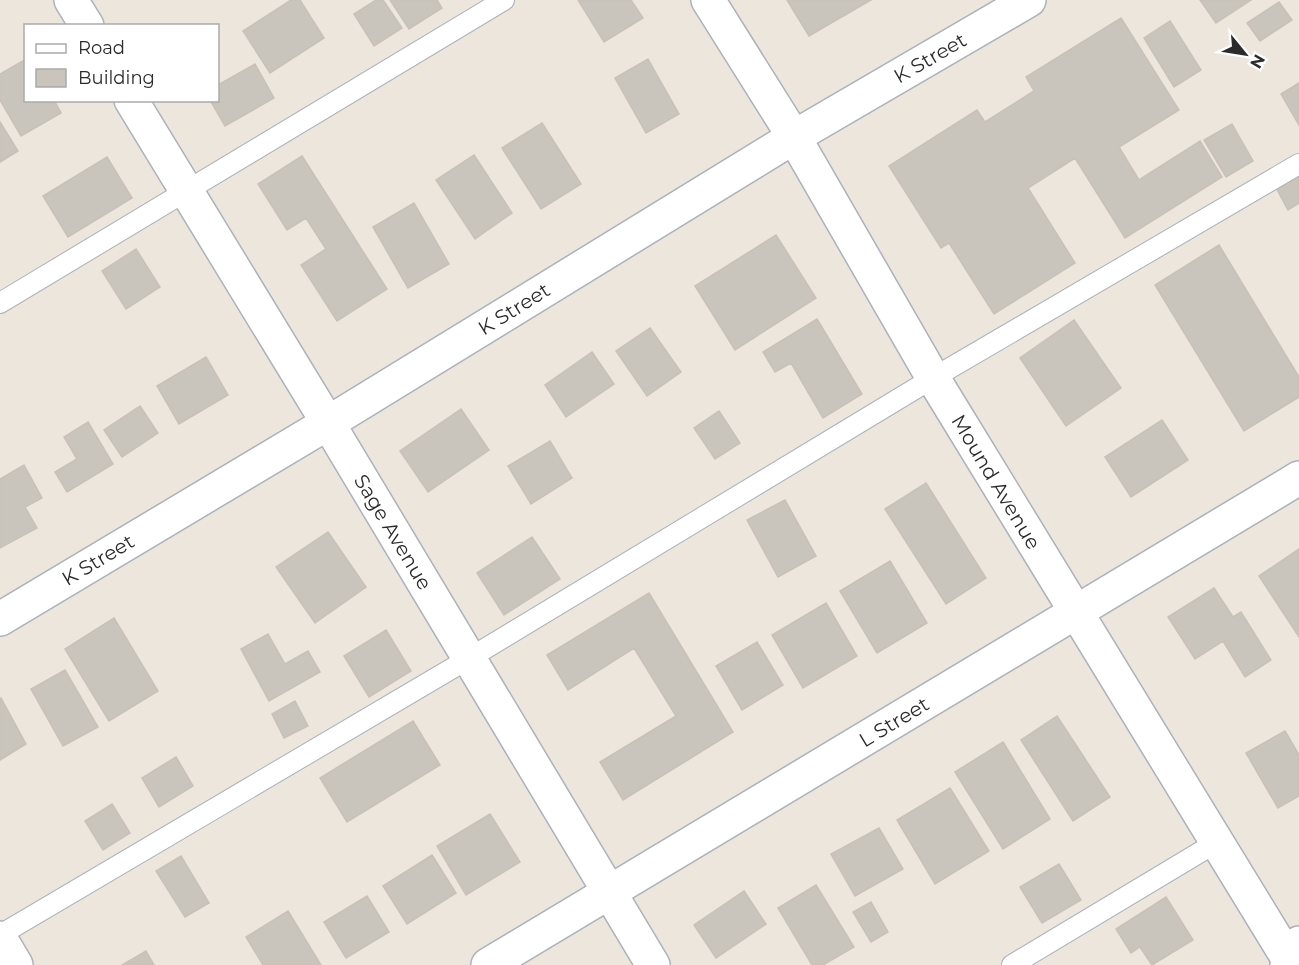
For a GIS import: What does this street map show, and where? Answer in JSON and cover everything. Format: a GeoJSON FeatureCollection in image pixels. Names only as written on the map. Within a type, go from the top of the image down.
{"type":"FeatureCollection","features":[{"type":"Feature","properties":{"kind":"street"},"geometry":{"type":"LineString","coordinates":[[72,0],[86,24]]}},
{"type":"Feature","properties":{"kind":"street","name":"Mound Avenue"},"geometry":{"type":"LineString","coordinates":[[708,0],[794,137],[933,378],[1076,613],[1217,842],[1292,956]]}},
{"type":"Feature","properties":{"kind":"street","name":"K Street"},"geometry":{"type":"LineString","coordinates":[[0,619],[328,423],[794,137],[1029,0]]}},
{"type":"Feature","properties":{"kind":"street","name":"Sage Avenue"},"geometry":{"type":"LineString","coordinates":[[132,102],[654,965]]}},
{"type":"Feature","properties":{"kind":"street","name":"L Street"},"geometry":{"type":"LineString","coordinates":[[488,965],[1299,478]]}},
{"type":"Feature","properties":{"kind":"street"},"geometry":{"type":"LineString","coordinates":[[0,937],[16,965]]}},
{"type":"Feature","properties":{"kind":"lane"},"geometry":{"type":"LineString","coordinates":[[0,303],[504,0]]}},
{"type":"Feature","properties":{"kind":"lane"},"geometry":{"type":"LineString","coordinates":[[0,937],[468,659],[933,378],[1299,164]]}},
{"type":"Feature","properties":{"kind":"lane"},"geometry":{"type":"LineString","coordinates":[[1012,965],[1217,842]]}},
{"type":"Feature","properties":{"kind":"building"},"geometry":{"type":"Polygon","coordinates":[[[291,0],[300,0],[324,38],[270,73],[243,31],[291,0]]]}},
{"type":"Feature","properties":{"kind":"building"},"geometry":{"type":"Polygon","coordinates":[[[376,0],[383,0],[402,28],[374,46],[354,14],[376,0]]]}},
{"type":"Feature","properties":{"kind":"building"},"geometry":{"type":"Polygon","coordinates":[[[390,0],[437,0],[442,8],[409,29],[390,0]]]}},
{"type":"Feature","properties":{"kind":"building"},"geometry":{"type":"Polygon","coordinates":[[[578,0],[631,0],[643,18],[604,42],[578,0]]]}},
{"type":"Feature","properties":{"kind":"building"},"geometry":{"type":"Polygon","coordinates":[[[787,0],[871,0],[809,36],[787,0]]]}},
{"type":"Feature","properties":{"kind":"building"},"geometry":{"type":"Polygon","coordinates":[[[1200,0],[1251,0],[1216,23],[1200,0]]]}},
{"type":"Feature","properties":{"kind":"building"},"geometry":{"type":"Polygon","coordinates":[[[1279,2],[1292,20],[1260,41],[1247,23],[1279,2]]]}},
{"type":"Feature","properties":{"kind":"building"},"geometry":{"type":"Polygon","coordinates":[[[1121,18],[1179,110],[1119,147],[1139,180],[1200,141],[1222,177],[1125,238],[1075,158],[1028,188],[1075,263],[994,314],[949,243],[941,248],[889,166],[977,110],[985,122],[1034,91],[1026,77],[1121,18]]]}},
{"type":"Feature","properties":{"kind":"building"},"geometry":{"type":"Polygon","coordinates":[[[1170,21],[1201,70],[1174,87],[1144,38],[1170,21]]]}},
{"type":"Feature","properties":{"kind":"building"},"geometry":{"type":"Polygon","coordinates":[[[648,59],[679,114],[646,133],[615,78],[648,59]]]}},
{"type":"Feature","properties":{"kind":"building"},"geometry":{"type":"Polygon","coordinates":[[[24,60],[24,102],[55,102],[61,113],[21,136],[0,100],[0,74],[24,60]]]}},
{"type":"Feature","properties":{"kind":"building"},"geometry":{"type":"Polygon","coordinates":[[[255,64],[274,98],[225,126],[211,102],[219,102],[219,84],[255,64]]]}},
{"type":"Feature","properties":{"kind":"building"},"geometry":{"type":"Polygon","coordinates":[[[1299,83],[1299,125],[1281,94],[1299,83]]]}},
{"type":"Feature","properties":{"kind":"building"},"geometry":{"type":"Polygon","coordinates":[[[0,122],[18,151],[0,162],[0,122]]]}},
{"type":"Feature","properties":{"kind":"building"},"geometry":{"type":"Polygon","coordinates":[[[542,123],[581,184],[541,209],[502,148],[542,123]]]}},
{"type":"Feature","properties":{"kind":"building"},"geometry":{"type":"Polygon","coordinates":[[[1232,124],[1253,161],[1226,177],[1204,140],[1232,124]]]}},
{"type":"Feature","properties":{"kind":"building"},"geometry":{"type":"Polygon","coordinates":[[[474,155],[512,213],[475,239],[436,180],[474,155]]]}},
{"type":"Feature","properties":{"kind":"building"},"geometry":{"type":"Polygon","coordinates":[[[302,156],[387,289],[337,321],[301,265],[326,249],[306,218],[287,230],[258,184],[302,156]]]}},
{"type":"Feature","properties":{"kind":"building"},"geometry":{"type":"Polygon","coordinates":[[[107,157],[132,198],[68,237],[43,196],[107,157]]]}},
{"type":"Feature","properties":{"kind":"building"},"geometry":{"type":"Polygon","coordinates":[[[1299,172],[1299,203],[1288,210],[1274,184],[1299,172]]]}},
{"type":"Feature","properties":{"kind":"building"},"geometry":{"type":"Polygon","coordinates":[[[414,203],[449,264],[408,288],[373,227],[414,203]]]}},
{"type":"Feature","properties":{"kind":"building"},"geometry":{"type":"Polygon","coordinates":[[[776,235],[816,298],[735,350],[695,286],[776,235]]]}},
{"type":"Feature","properties":{"kind":"building"},"geometry":{"type":"Polygon","coordinates":[[[1219,245],[1299,377],[1299,397],[1244,431],[1155,285],[1219,245]]]}},
{"type":"Feature","properties":{"kind":"building"},"geometry":{"type":"Polygon","coordinates":[[[136,249],[160,287],[126,309],[102,271],[136,249]]]}},
{"type":"Feature","properties":{"kind":"building"},"geometry":{"type":"Polygon","coordinates":[[[817,319],[862,394],[823,418],[791,363],[775,372],[763,352],[817,319]]]}},
{"type":"Feature","properties":{"kind":"building"},"geometry":{"type":"Polygon","coordinates":[[[1074,320],[1121,388],[1066,426],[1020,358],[1074,320]]]}},
{"type":"Feature","properties":{"kind":"building"},"geometry":{"type":"Polygon","coordinates":[[[650,328],[681,372],[647,396],[616,351],[650,328]]]}},
{"type":"Feature","properties":{"kind":"building"},"geometry":{"type":"Polygon","coordinates":[[[592,352],[614,384],[566,417],[545,385],[592,352]]]}},
{"type":"Feature","properties":{"kind":"building"},"geometry":{"type":"Polygon","coordinates":[[[206,357],[228,395],[179,424],[157,386],[206,357]]]}},
{"type":"Feature","properties":{"kind":"building"},"geometry":{"type":"Polygon","coordinates":[[[140,406],[158,433],[122,457],[104,430],[140,406]]]}},
{"type":"Feature","properties":{"kind":"building"},"geometry":{"type":"Polygon","coordinates":[[[461,409],[489,450],[428,492],[400,451],[461,409]]]}},
{"type":"Feature","properties":{"kind":"building"},"geometry":{"type":"Polygon","coordinates":[[[719,411],[740,443],[715,459],[694,428],[719,411]]]}},
{"type":"Feature","properties":{"kind":"building"},"geometry":{"type":"Polygon","coordinates":[[[1162,420],[1188,460],[1131,497],[1105,457],[1162,420]]]}},
{"type":"Feature","properties":{"kind":"building"},"geometry":{"type":"Polygon","coordinates":[[[88,422],[113,464],[67,492],[55,472],[77,459],[64,437],[88,422]]]}},
{"type":"Feature","properties":{"kind":"building"},"geometry":{"type":"Polygon","coordinates":[[[550,441],[572,478],[531,504],[508,466],[550,441]]]}},
{"type":"Feature","properties":{"kind":"building"},"geometry":{"type":"Polygon","coordinates":[[[24,465],[42,498],[25,507],[37,528],[0,548],[0,479],[24,465]]]}},
{"type":"Feature","properties":{"kind":"building"},"geometry":{"type":"Polygon","coordinates":[[[926,483],[986,578],[946,604],[885,509],[926,483]]]}},
{"type":"Feature","properties":{"kind":"building"},"geometry":{"type":"Polygon","coordinates":[[[785,500],[816,556],[778,577],[747,520],[785,500]]]}},
{"type":"Feature","properties":{"kind":"building"},"geometry":{"type":"Polygon","coordinates":[[[328,532],[366,587],[315,623],[276,567],[328,532]]]}},
{"type":"Feature","properties":{"kind":"building"},"geometry":{"type":"Polygon","coordinates":[[[532,537],[560,579],[504,615],[477,573],[532,537]]]}},
{"type":"Feature","properties":{"kind":"building"},"geometry":{"type":"Polygon","coordinates":[[[1299,549],[1299,637],[1259,576],[1299,549]]]}},
{"type":"Feature","properties":{"kind":"building"},"geometry":{"type":"Polygon","coordinates":[[[890,561],[927,623],[877,653],[840,591],[890,561]]]}},
{"type":"Feature","properties":{"kind":"building"},"geometry":{"type":"Polygon","coordinates":[[[1214,588],[1233,617],[1241,612],[1271,660],[1245,677],[1223,641],[1195,659],[1168,617],[1214,588]]]}},
{"type":"Feature","properties":{"kind":"building"},"geometry":{"type":"Polygon","coordinates":[[[649,593],[733,732],[623,800],[600,762],[676,716],[634,648],[568,690],[547,655],[649,593]]]}},
{"type":"Feature","properties":{"kind":"building"},"geometry":{"type":"Polygon","coordinates":[[[826,603],[857,656],[803,688],[772,635],[826,603]]]}},
{"type":"Feature","properties":{"kind":"building"},"geometry":{"type":"Polygon","coordinates":[[[114,618],[158,691],[109,721],[65,649],[114,618]]]}},
{"type":"Feature","properties":{"kind":"building"},"geometry":{"type":"Polygon","coordinates":[[[386,630],[411,671],[369,697],[344,656],[386,630]]]}},
{"type":"Feature","properties":{"kind":"building"},"geometry":{"type":"Polygon","coordinates":[[[268,634],[285,664],[308,651],[320,672],[269,701],[241,649],[268,634]]]}},
{"type":"Feature","properties":{"kind":"building"},"geometry":{"type":"Polygon","coordinates":[[[757,642],[783,685],[742,710],[716,666],[757,642]]]}},
{"type":"Feature","properties":{"kind":"building"},"geometry":{"type":"Polygon","coordinates":[[[65,670],[98,727],[63,746],[31,689],[65,670]]]}},
{"type":"Feature","properties":{"kind":"building"},"geometry":{"type":"Polygon","coordinates":[[[0,699],[26,744],[0,760],[0,699]]]}},
{"type":"Feature","properties":{"kind":"building"},"geometry":{"type":"Polygon","coordinates":[[[295,701],[308,726],[284,738],[272,714],[295,701]]]}},
{"type":"Feature","properties":{"kind":"building"},"geometry":{"type":"Polygon","coordinates":[[[1057,716],[1110,797],[1073,821],[1021,740],[1057,716]]]}},
{"type":"Feature","properties":{"kind":"building"},"geometry":{"type":"Polygon","coordinates":[[[413,721],[440,765],[347,822],[320,778],[413,721]]]}},
{"type":"Feature","properties":{"kind":"building"},"geometry":{"type":"Polygon","coordinates":[[[1285,731],[1299,755],[1299,796],[1278,808],[1246,753],[1285,731]]]}},
{"type":"Feature","properties":{"kind":"building"},"geometry":{"type":"Polygon","coordinates":[[[1003,742],[1050,819],[1003,849],[955,772],[1003,742]]]}},
{"type":"Feature","properties":{"kind":"building"},"geometry":{"type":"Polygon","coordinates":[[[176,757],[193,786],[159,807],[142,778],[176,757]]]}},
{"type":"Feature","properties":{"kind":"building"},"geometry":{"type":"Polygon","coordinates":[[[950,788],[989,851],[935,884],[897,820],[950,788]]]}},
{"type":"Feature","properties":{"kind":"building"},"geometry":{"type":"Polygon","coordinates":[[[112,804],[130,833],[103,850],[85,821],[112,804]]]}},
{"type":"Feature","properties":{"kind":"building"},"geometry":{"type":"Polygon","coordinates":[[[490,814],[520,862],[466,895],[437,846],[490,814]]]}},
{"type":"Feature","properties":{"kind":"building"},"geometry":{"type":"Polygon","coordinates":[[[879,828],[903,869],[855,896],[831,854],[879,828]]]}},
{"type":"Feature","properties":{"kind":"building"},"geometry":{"type":"Polygon","coordinates":[[[432,855],[456,893],[407,924],[383,886],[432,855]]]}},
{"type":"Feature","properties":{"kind":"building"},"geometry":{"type":"Polygon","coordinates":[[[181,856],[209,903],[185,917],[156,871],[181,856]]]}},
{"type":"Feature","properties":{"kind":"building"},"geometry":{"type":"Polygon","coordinates":[[[1059,864],[1081,900],[1042,923],[1020,887],[1059,864]]]}},
{"type":"Feature","properties":{"kind":"building"},"geometry":{"type":"Polygon","coordinates":[[[816,885],[854,947],[823,965],[812,965],[778,908],[816,885]]]}},
{"type":"Feature","properties":{"kind":"building"},"geometry":{"type":"Polygon","coordinates":[[[744,891],[766,924],[716,958],[694,925],[744,891]]]}},
{"type":"Feature","properties":{"kind":"building"},"geometry":{"type":"Polygon","coordinates":[[[367,896],[389,932],[346,958],[324,922],[367,896]]]}},
{"type":"Feature","properties":{"kind":"building"},"geometry":{"type":"Polygon","coordinates":[[[1166,897],[1193,940],[1152,965],[1140,947],[1131,953],[1116,929],[1166,897]]]}},
{"type":"Feature","properties":{"kind":"building"},"geometry":{"type":"Polygon","coordinates":[[[871,902],[888,932],[871,942],[853,912],[871,902]]]}},
{"type":"Feature","properties":{"kind":"building"},"geometry":{"type":"Polygon","coordinates":[[[288,911],[321,965],[263,965],[246,937],[288,911]]]}},
{"type":"Feature","properties":{"kind":"building"},"geometry":{"type":"Polygon","coordinates":[[[146,951],[154,965],[122,965],[146,951]]]}}]}
